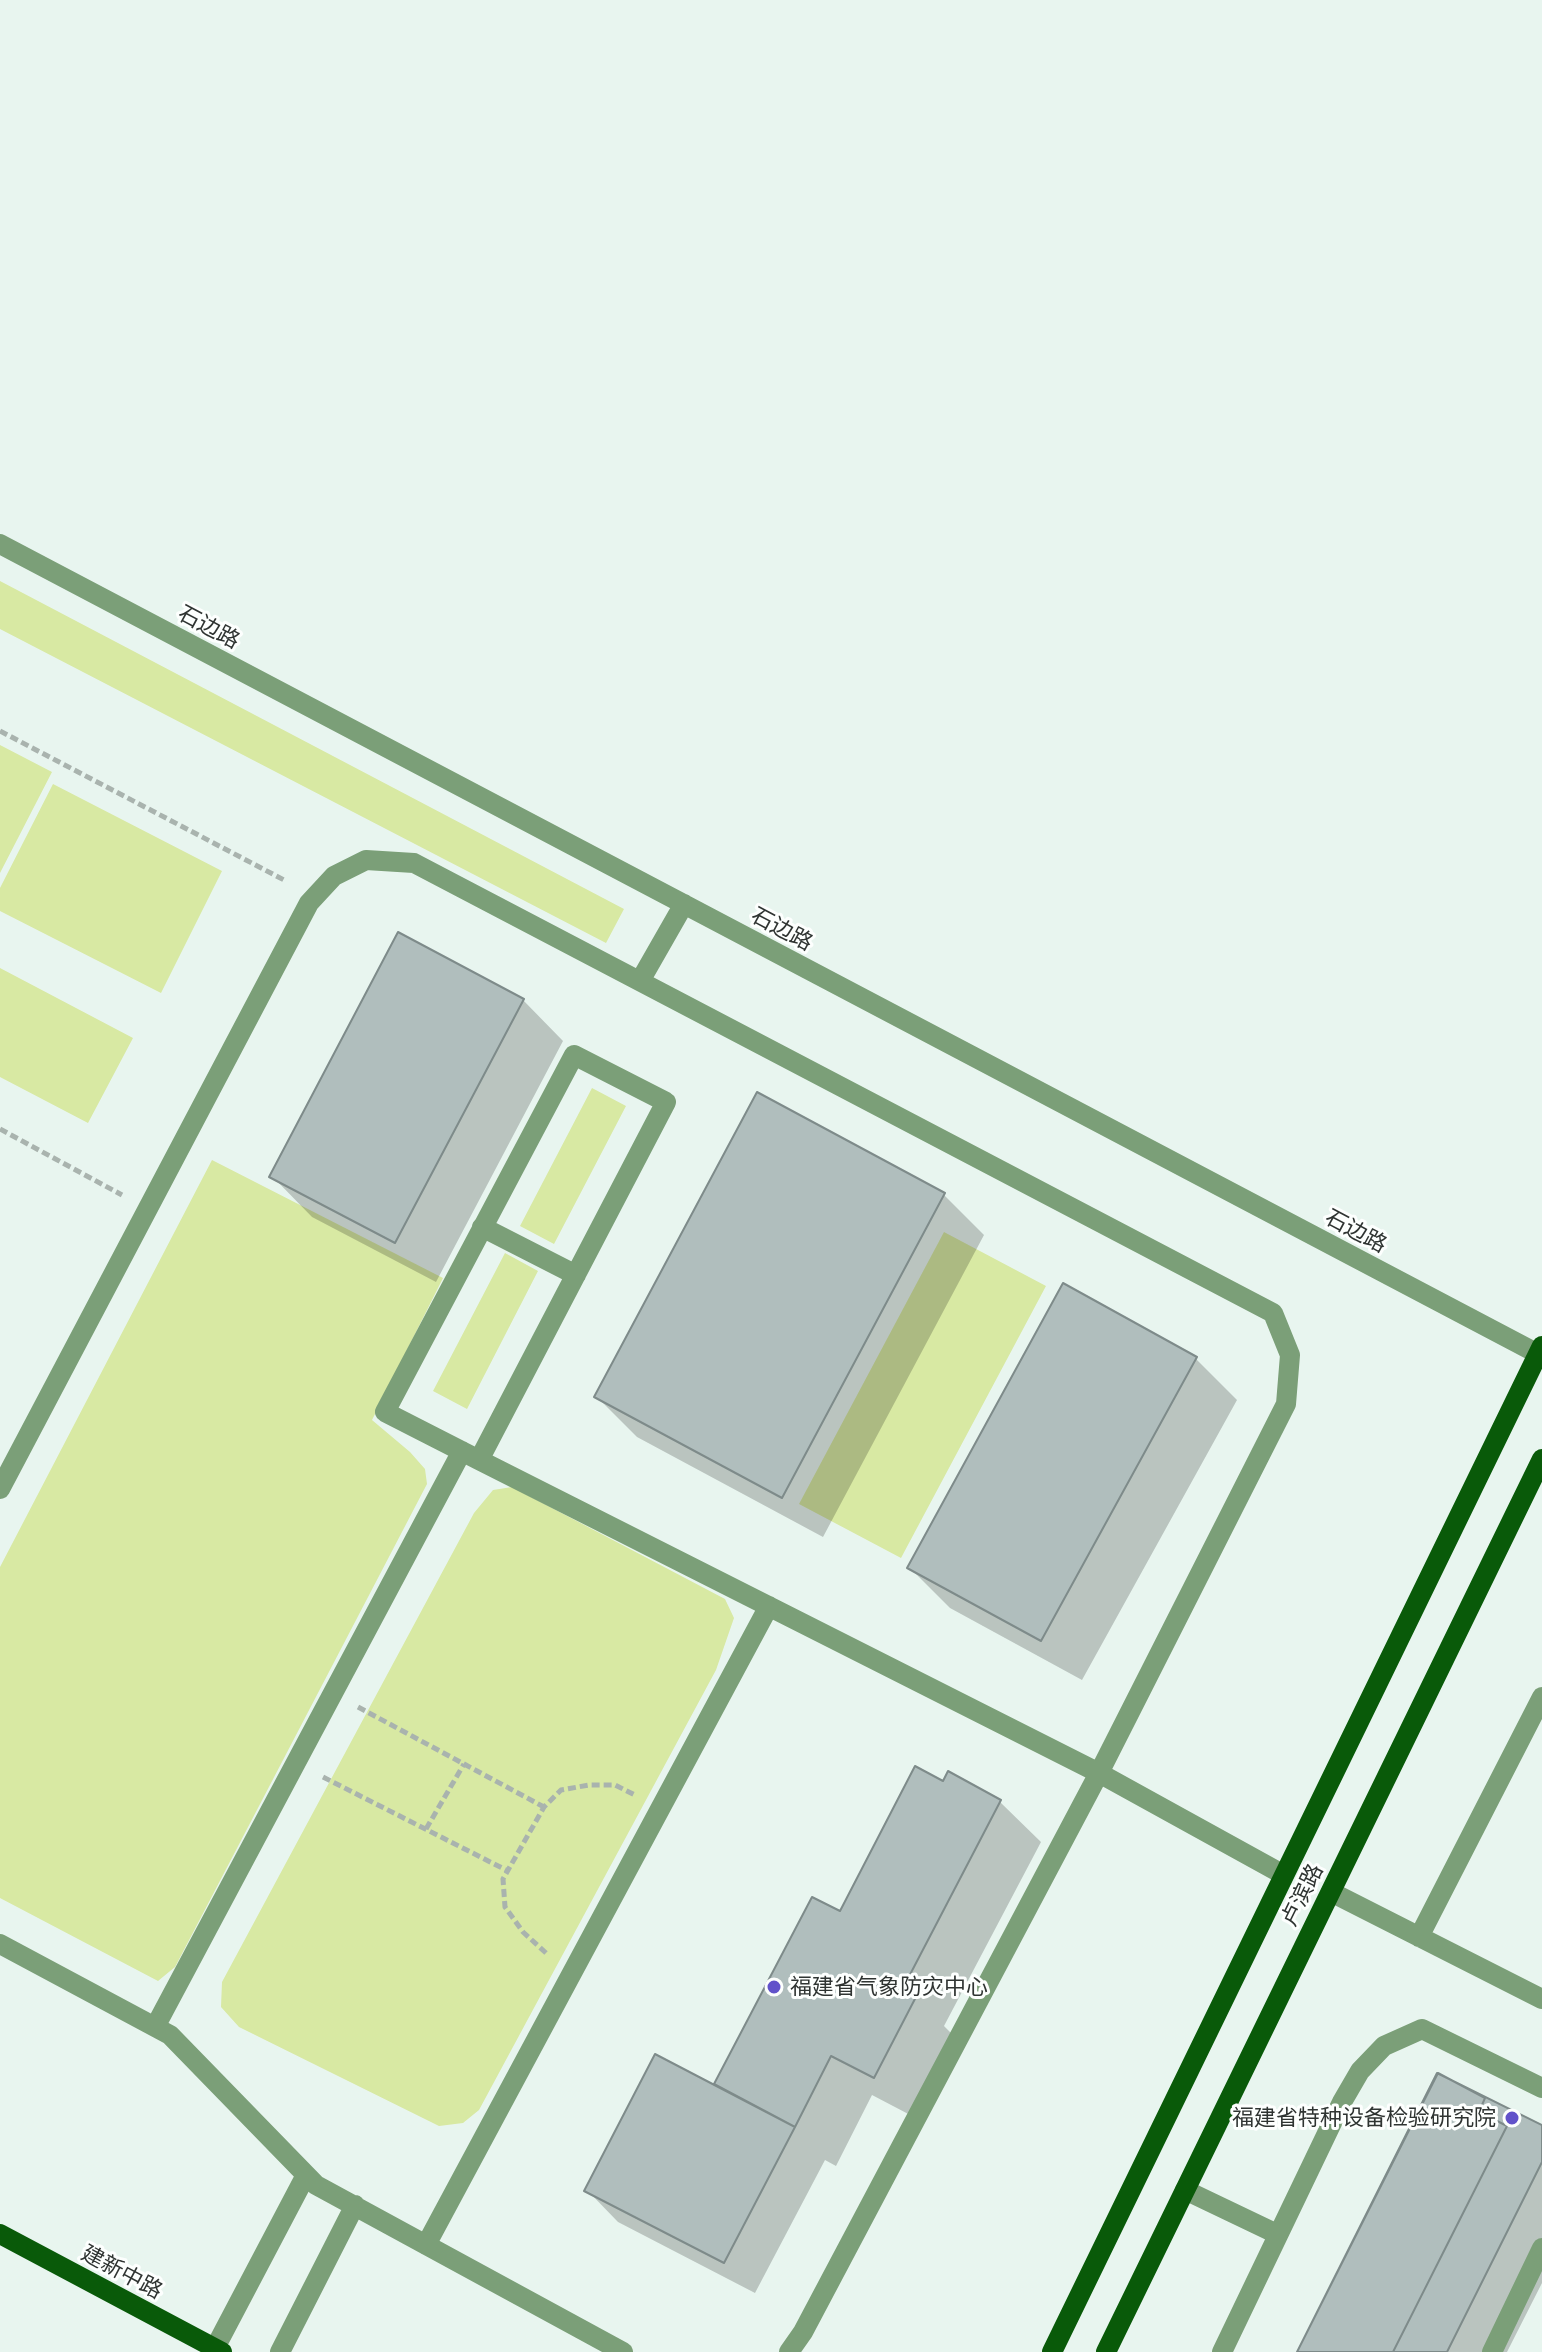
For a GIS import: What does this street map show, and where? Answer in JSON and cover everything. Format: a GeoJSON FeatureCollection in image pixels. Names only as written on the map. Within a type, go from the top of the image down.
{"type":"FeatureCollection","features":[{"type":"Feature","properties":{"kind":"main road"},"geometry":{"type":"LineString","coordinates":[[1052,2352],[1541,1352]]}},
{"type":"Feature","properties":{"kind":"main road","name":"卢滨路"},"geometry":{"type":"LineString","coordinates":[[1106,2352],[1542,1459]]}},
{"type":"Feature","properties":{"kind":"main road","name":"建新中路"},"geometry":{"type":"LineString","coordinates":[[0,2234],[218,2350]]}},
{"type":"Feature","properties":{"kind":"street","name":"石边路"},"geometry":{"type":"LineString","coordinates":[[0,544],[1541,1352]]}},
{"type":"Feature","properties":{"kind":"street"},"geometry":{"type":"LineString","coordinates":[[0,1489],[315,897],[334,876],[366,860],[414,863],[1273,1313],[1290,1355],[1286,1404],[1099,1773],[803,2332],[789,2352]]}},
{"type":"Feature","properties":{"kind":"street"},"geometry":{"type":"LineString","coordinates":[[640,981],[684,904]]}},
{"type":"Feature","properties":{"kind":"street"},"geometry":{"type":"LineString","coordinates":[[155,2027],[333,1694],[470,1455],[576,1275],[666,1102],[574,1055],[385,1412],[470,1455],[769,1606],[1099,1773],[1284,1875]]}},
{"type":"Feature","properties":{"kind":"street"},"geometry":{"type":"LineString","coordinates":[[482,1227],[576,1275]]}},
{"type":"Feature","properties":{"kind":"street"},"geometry":{"type":"LineString","coordinates":[[426,2245],[769,1606]]}},
{"type":"Feature","properties":{"kind":"street"},"geometry":{"type":"LineString","coordinates":[[1419,1937],[1542,1697]]}},
{"type":"Feature","properties":{"kind":"street"},"geometry":{"type":"LineString","coordinates":[[1331,1892],[1542,1999]]}},
{"type":"Feature","properties":{"kind":"street"},"geometry":{"type":"LineString","coordinates":[[0,1944],[170,2035],[316,2185],[623,2352]]}},
{"type":"Feature","properties":{"kind":"street"},"geometry":{"type":"LineString","coordinates":[[1222,2352],[1342,2102],[1360,2071],[1384,2046],[1422,2029],[1542,2088]]}},
{"type":"Feature","properties":{"kind":"street"},"geometry":{"type":"LineString","coordinates":[[218,2350],[306,2175]]}},
{"type":"Feature","properties":{"kind":"street"},"geometry":{"type":"LineString","coordinates":[[1185,2190],[1277,2234]]}},
{"type":"Feature","properties":{"kind":"street"},"geometry":{"type":"LineString","coordinates":[[280,2352],[355,2205]]}},
{"type":"Feature","properties":{"kind":"street"},"geometry":{"type":"LineString","coordinates":[[1492,2352],[1542,2248]]}},
{"type":"Feature","properties":{"kind":"path"},"geometry":{"type":"LineString","coordinates":[[0,731],[315,897]]}},
{"type":"Feature","properties":{"kind":"path"},"geometry":{"type":"LineString","coordinates":[[0,1129],[148,1209]]}},
{"type":"Feature","properties":{"kind":"path"},"geometry":{"type":"LineString","coordinates":[[333,1694],[544,1807]]}},
{"type":"Feature","properties":{"kind":"path"},"geometry":{"type":"LineString","coordinates":[[296,1763],[508,1871]]}},
{"type":"Feature","properties":{"kind":"path"},"geometry":{"type":"LineString","coordinates":[[426,1829],[464,1764]]}},
{"type":"Feature","properties":{"kind":"path"},"geometry":{"type":"LineString","coordinates":[[575,1967],[545,1952],[523,1932],[505,1907],[503,1879],[544,1807],[561,1790],[615,1785],[660,1809]]}},
{"type":"Feature","properties":{"kind":"green space"},"geometry":{"type":"Polygon","coordinates":[[[0,581],[624,909],[606,943],[0,629],[0,581]]]}},
{"type":"Feature","properties":{"kind":"green space"},"geometry":{"type":"Polygon","coordinates":[[[0,745],[52,772],[0,873],[0,745]]]}},
{"type":"Feature","properties":{"kind":"green space"},"geometry":{"type":"Polygon","coordinates":[[[53,784],[222,871],[161,993],[0,911],[0,888],[53,784]]]}},
{"type":"Feature","properties":{"kind":"green space"},"geometry":{"type":"Polygon","coordinates":[[[0,968],[133,1038],[88,1123],[0,1077],[0,968]]]}},
{"type":"Feature","properties":{"kind":"green space"},"geometry":{"type":"Polygon","coordinates":[[[592,1088],[626,1106],[554,1244],[520,1226],[592,1088]]]}},
{"type":"Feature","properties":{"kind":"green space"},"geometry":{"type":"Polygon","coordinates":[[[212,1160],[443,1278],[372,1420],[425,1469],[427,1484],[175,1967],[158,1981],[0,1898],[0,1567],[212,1160]]]}},
{"type":"Feature","properties":{"kind":"green space"},"geometry":{"type":"Polygon","coordinates":[[[944,1232],[1046,1286],[901,1558],[799,1504],[944,1232]]]}},
{"type":"Feature","properties":{"kind":"green space"},"geometry":{"type":"Polygon","coordinates":[[[505,1253],[538,1271],[467,1409],[433,1391],[505,1253]]]}},
{"type":"Feature","properties":{"kind":"green space"},"geometry":{"type":"Polygon","coordinates":[[[512,1487],[725,1599],[734,1618],[716,1670],[479,2110],[463,2123],[439,2126],[239,2027],[221,2007],[222,1982],[474,1513],[493,1490],[512,1487]]]}},
{"type":"Feature","properties":{"kind":"building"},"geometry":{"type":"Polygon","coordinates":[[[398,932],[524,999],[395,1243],[269,1177],[398,932]]]}},
{"type":"Feature","properties":{"kind":"building"},"geometry":{"type":"Polygon","coordinates":[[[757,1092],[945,1193],[782,1498],[594,1397],[757,1092]]]}},
{"type":"Feature","properties":{"kind":"building"},"geometry":{"type":"Polygon","coordinates":[[[1063,1283],[1197,1357],[1041,1641],[907,1568],[1063,1283]]]}},
{"type":"Feature","properties":{"kind":"building"},"geometry":{"type":"Polygon","coordinates":[[[915,1766],[943,1781],[948,1771],[1001,1800],[903,1988],[917,1995],[874,2078],[831,2056],[795,2127],[714,2084],[812,1897],[840,1911],[915,1766]]]}},
{"type":"Feature","properties":{"kind":"building"},"geometry":{"type":"Polygon","coordinates":[[[655,2054],[795,2127],[724,2263],[584,2191],[655,2054]]]}},
{"type":"Feature","properties":{"kind":"building"},"geometry":{"type":"Polygon","coordinates":[[[1437,2073],[1438,2073],[1297,2352],[1437,2073]]]}},
{"type":"Feature","properties":{"kind":"building"},"geometry":{"type":"Polygon","coordinates":[[[1438,2073],[1485,2098],[1479,2112],[1507,2126],[1393,2352],[1297,2352],[1438,2073]]]}},
{"type":"Feature","properties":{"kind":"building"},"geometry":{"type":"Polygon","coordinates":[[[1452,2080],[1542,2125],[1542,2162],[1447,2352],[1393,2352],[1507,2126],[1479,2112],[1485,2098],[1452,2080]]]}},
{"type":"Feature","properties":{"kind":"place","name":"福建省气象防灾中心"},"geometry":{"type":"Point","coordinates":[774,1987]}},
{"type":"Feature","properties":{"kind":"place","name":"福建省特种设备检验研究院"},"geometry":{"type":"Point","coordinates":[1512,2118]}}]}
